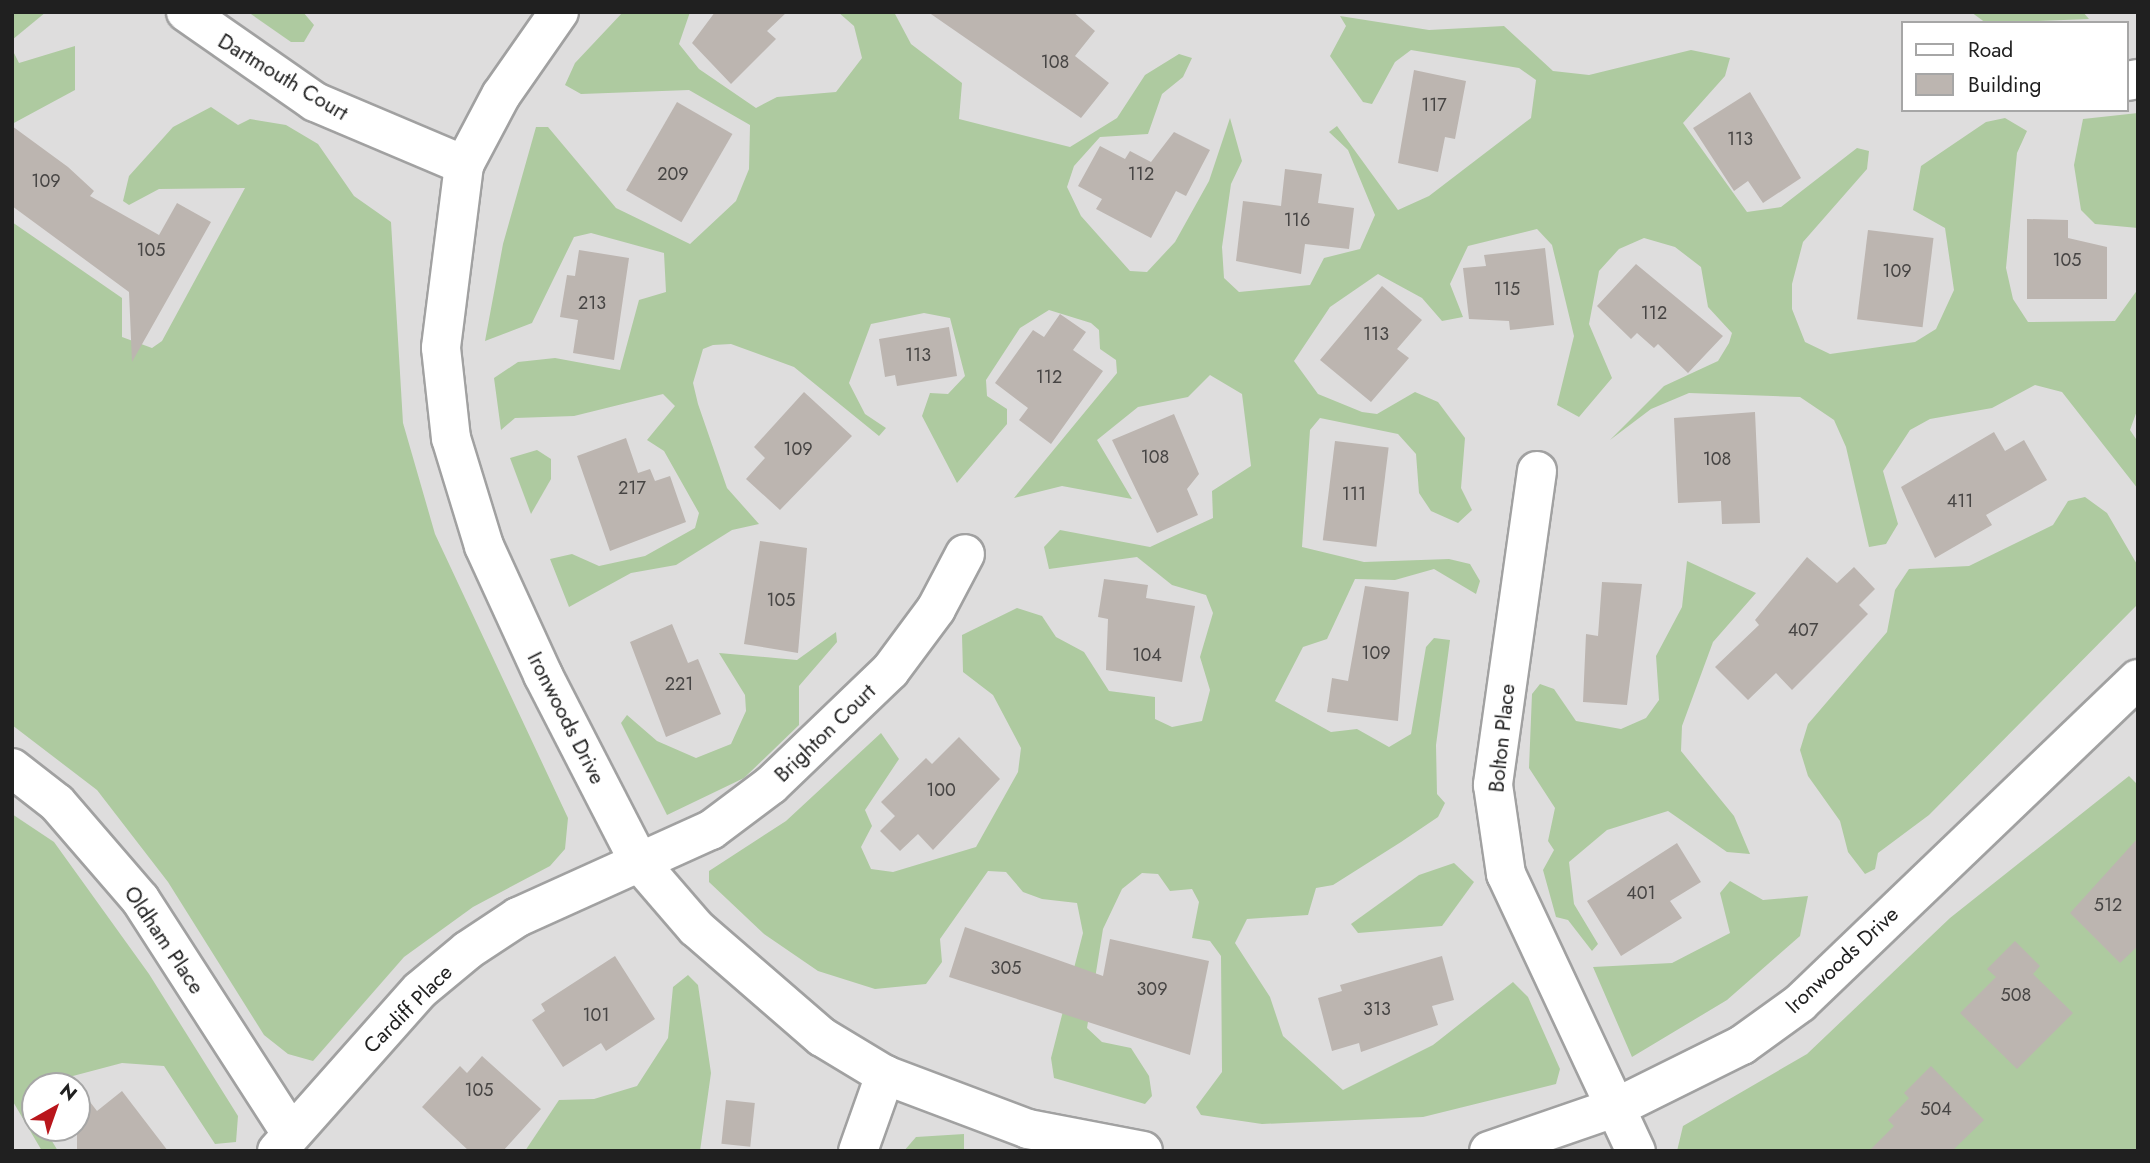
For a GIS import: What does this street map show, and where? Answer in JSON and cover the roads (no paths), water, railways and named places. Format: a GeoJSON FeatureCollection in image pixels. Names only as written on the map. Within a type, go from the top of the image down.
{"type":"FeatureCollection","features":[{"type":"Feature","properties":{"kind":"street","name":"Dartmouth Court"},"geometry":{"type":"LineString","coordinates":[[186,12],[315,102],[464,165]]}},
{"type":"Feature","properties":{"kind":"street","name":"Ironwoods Drive"},"geometry":{"type":"LineString","coordinates":[[559,12],[501,95],[464,165],[441,348],[451,438],[484,546],[639,862],[696,928],[764,991],[884,1076],[1028,1129],[1143,1151]]}},
{"type":"Feature","properties":{"kind":"street","name":"Bolton Place"},"geometry":{"type":"LineString","coordinates":[[1537,471],[1493,785],[1506,874],[1636,1151]]}},
{"type":"Feature","properties":{"kind":"street","name":"Brighton Court"},"geometry":{"type":"LineString","coordinates":[[639,862],[711,830],[771,785],[890,671],[936,609],[965,554]]}},
{"type":"Feature","properties":{"kind":"street","name":"Ironwoods Drive"},"geometry":{"type":"LineString","coordinates":[[1489,1151],[1617,1107],[1742,1045],[1800,1003],[2131,698]]}},
{"type":"Feature","properties":{"kind":"street","name":"Oldham Place"},"geometry":{"type":"LineString","coordinates":[[12,768],[57,803],[140,899],[284,1142]]}},
{"type":"Feature","properties":{"kind":"street","name":"Cardiff Place"},"geometry":{"type":"LineString","coordinates":[[284,1142],[421,990],[468,950],[518,917],[639,862]]}},
{"type":"Feature","properties":{"kind":"street"},"geometry":{"type":"LineString","coordinates":[[858,1151],[884,1076]]}}]}
